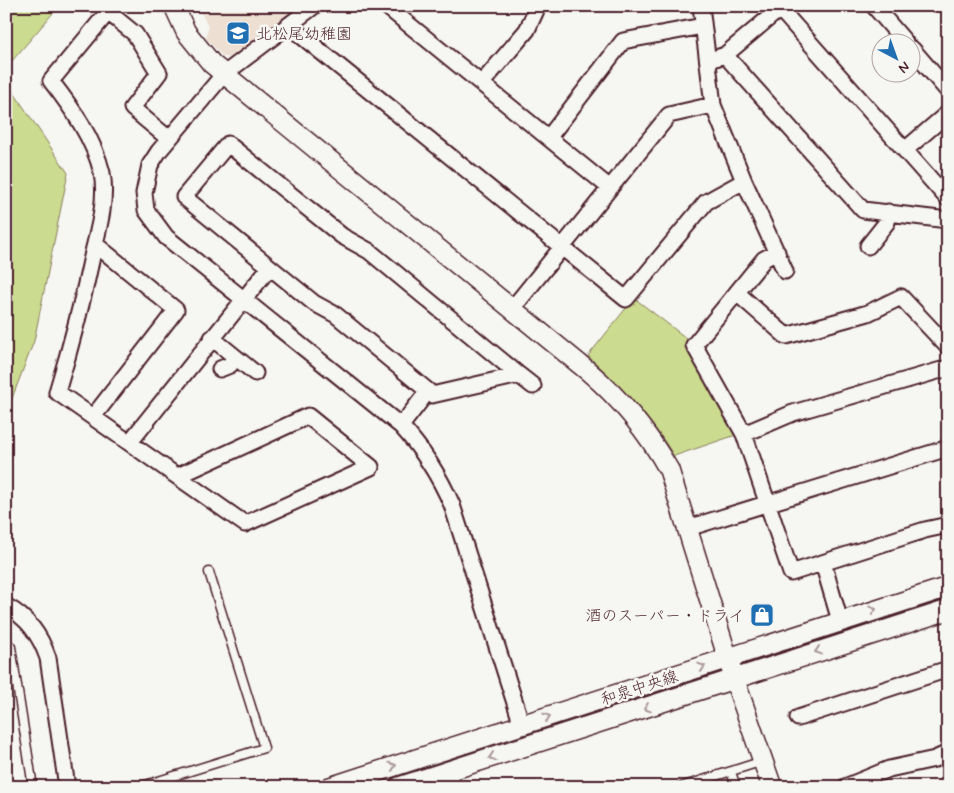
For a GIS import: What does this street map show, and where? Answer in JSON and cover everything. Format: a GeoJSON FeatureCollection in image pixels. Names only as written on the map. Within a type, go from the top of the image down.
{"type":"FeatureCollection","features":[{"type":"Feature","properties":{"kind":"street"},"geometry":{"type":"LineString","coordinates":[[174,6],[186,32],[204,58],[223,75],[512,309],[612,392],[632,413],[653,441],[669,470],[734,678],[772,787]]}},
{"type":"Feature","properties":{"kind":"street"},"geometry":{"type":"LineString","coordinates":[[314,6],[223,75],[169,139],[150,165],[144,193],[146,210],[166,237],[401,426],[418,444],[429,460],[452,505],[522,725]]}},
{"type":"Feature","properties":{"kind":"street"},"geometry":{"type":"LineString","coordinates":[[386,6],[610,188]]}},
{"type":"Feature","properties":{"kind":"street"},"geometry":{"type":"LineString","coordinates":[[482,84],[527,30],[538,6]]}},
{"type":"Feature","properties":{"kind":"street"},"geometry":{"type":"LineString","coordinates":[[701,6],[713,105],[744,181],[785,271]]}},
{"type":"Feature","properties":{"kind":"street"},"geometry":{"type":"LineString","coordinates":[[874,6],[896,32]]}},
{"type":"Feature","properties":{"kind":"street"},"geometry":{"type":"LineString","coordinates":[[708,61],[725,55],[782,8],[948,199]]}},
{"type":"Feature","properties":{"kind":"street"},"geometry":{"type":"LineString","coordinates":[[169,139],[132,108],[159,74],[135,34],[108,12],[51,81],[82,126],[94,148],[102,175],[103,200],[81,311],[56,392],[246,524],[370,467],[308,416],[178,476]]}},
{"type":"Feature","properties":{"kind":"street"},"geometry":{"type":"LineString","coordinates":[[291,24],[298,33],[626,299],[706,202],[744,181]]}},
{"type":"Feature","properties":{"kind":"street"},"geometry":{"type":"LineString","coordinates":[[549,137],[623,41],[703,26]]}},
{"type":"Feature","properties":{"kind":"street"},"geometry":{"type":"LineString","coordinates":[[725,55],[863,210],[948,220]]}},
{"type":"Feature","properties":{"kind":"street"},"geometry":{"type":"LineString","coordinates":[[922,61],[948,91]]}},
{"type":"Feature","properties":{"kind":"street"},"geometry":{"type":"LineString","coordinates":[[512,309],[669,115],[713,105]]}},
{"type":"Feature","properties":{"kind":"street"},"geometry":{"type":"LineString","coordinates":[[905,150],[948,113]]}},
{"type":"Feature","properties":{"kind":"street"},"geometry":{"type":"LineString","coordinates":[[519,375],[432,395],[336,316],[314,303],[269,268],[184,197],[228,144],[342,236],[369,251],[533,386]]}},
{"type":"Feature","properties":{"kind":"street"},"geometry":{"type":"LineString","coordinates":[[868,246],[887,222],[888,212]]}},
{"type":"Feature","properties":{"kind":"street"},"geometry":{"type":"LineString","coordinates":[[93,417],[176,310],[95,244]]}},
{"type":"Feature","properties":{"kind":"street"},"geometry":{"type":"LineString","coordinates":[[777,252],[764,259],[694,345],[744,434],[791,573],[948,525]]}},
{"type":"Feature","properties":{"kind":"street"},"geometry":{"type":"LineString","coordinates":[[130,442],[269,268]]}},
{"type":"Feature","properties":{"kind":"street"},"geometry":{"type":"LineString","coordinates":[[737,293],[786,336],[868,314],[901,297],[948,346]]}},
{"type":"Feature","properties":{"kind":"street"},"geometry":{"type":"LineString","coordinates":[[212,338],[255,374]]}},
{"type":"Feature","properties":{"kind":"street"},"geometry":{"type":"LineString","coordinates":[[220,369],[230,365],[235,359]]}},
{"type":"Feature","properties":{"kind":"street"},"geometry":{"type":"LineString","coordinates":[[744,434],[793,413],[948,368]]}},
{"type":"Feature","properties":{"kind":"street"},"geometry":{"type":"LineString","coordinates":[[401,426],[428,391]]}},
{"type":"Feature","properties":{"kind":"street"},"geometry":{"type":"LineString","coordinates":[[688,528],[948,448]]}},
{"type":"Feature","properties":{"kind":"street"},"geometry":{"type":"LineString","coordinates":[[822,562],[840,621]]}},
{"type":"Feature","properties":{"kind":"street","name":"和泉中央線"},"geometry":{"type":"LineString","coordinates":[[330,787],[948,587]]}},
{"type":"Feature","properties":{"kind":"street"},"geometry":{"type":"LineString","coordinates":[[6,606],[19,614],[42,640],[48,658],[67,787]]}},
{"type":"Feature","properties":{"kind":"street","name":"和泉中央線"},"geometry":{"type":"LineString","coordinates":[[399,787],[450,779],[734,678],[948,610]]}},
{"type":"Feature","properties":{"kind":"street"},"geometry":{"type":"LineString","coordinates":[[798,718],[942,671],[948,673]]}},
{"type":"Feature","properties":{"kind":"street"},"geometry":{"type":"LineString","coordinates":[[845,787],[889,769],[948,753]]}},
{"type":"Feature","properties":{"kind":"lane"},"geometry":{"type":"LineString","coordinates":[[139,787],[264,748],[209,572]]}},
{"type":"Feature","properties":{"kind":"lane"},"geometry":{"type":"LineString","coordinates":[[6,640],[11,647],[33,787]]}},
{"type":"Feature","properties":{"kind":"lane"},"geometry":{"type":"LineString","coordinates":[[681,787],[763,762]]}},
{"type":"Feature","properties":{"kind":"lane"},"geometry":{"type":"LineString","coordinates":[[732,772],[736,787]]}},
{"type":"Feature","properties":{"kind":"shaded area","name":"北松尾幼稚園"},"geometry":{"type":"Polygon","coordinates":[[[198,6],[305,6],[232,58],[223,57],[206,38],[208,27],[198,6]]]}},
{"type":"Feature","properties":{"kind":"green space"},"geometry":{"type":"Polygon","coordinates":[[[6,6],[59,6],[6,68],[6,6]]]}},
{"type":"Feature","properties":{"kind":"green space"},"geometry":{"type":"Polygon","coordinates":[[[6,81],[68,173],[34,341],[6,414],[6,81]]]}},
{"type":"Feature","properties":{"kind":"green space"},"geometry":{"type":"Polygon","coordinates":[[[634,298],[690,341],[686,346],[736,435],[674,456],[655,428],[634,403],[588,356],[634,298]]]}},
{"type":"Feature","properties":{"kind":"place","name":"北松尾幼稚園"},"geometry":{"type":"Point","coordinates":[238,33]}},
{"type":"Feature","properties":{"kind":"place","name":"酒のスーパー・ドライ"},"geometry":{"type":"Point","coordinates":[762,615]}}]}
